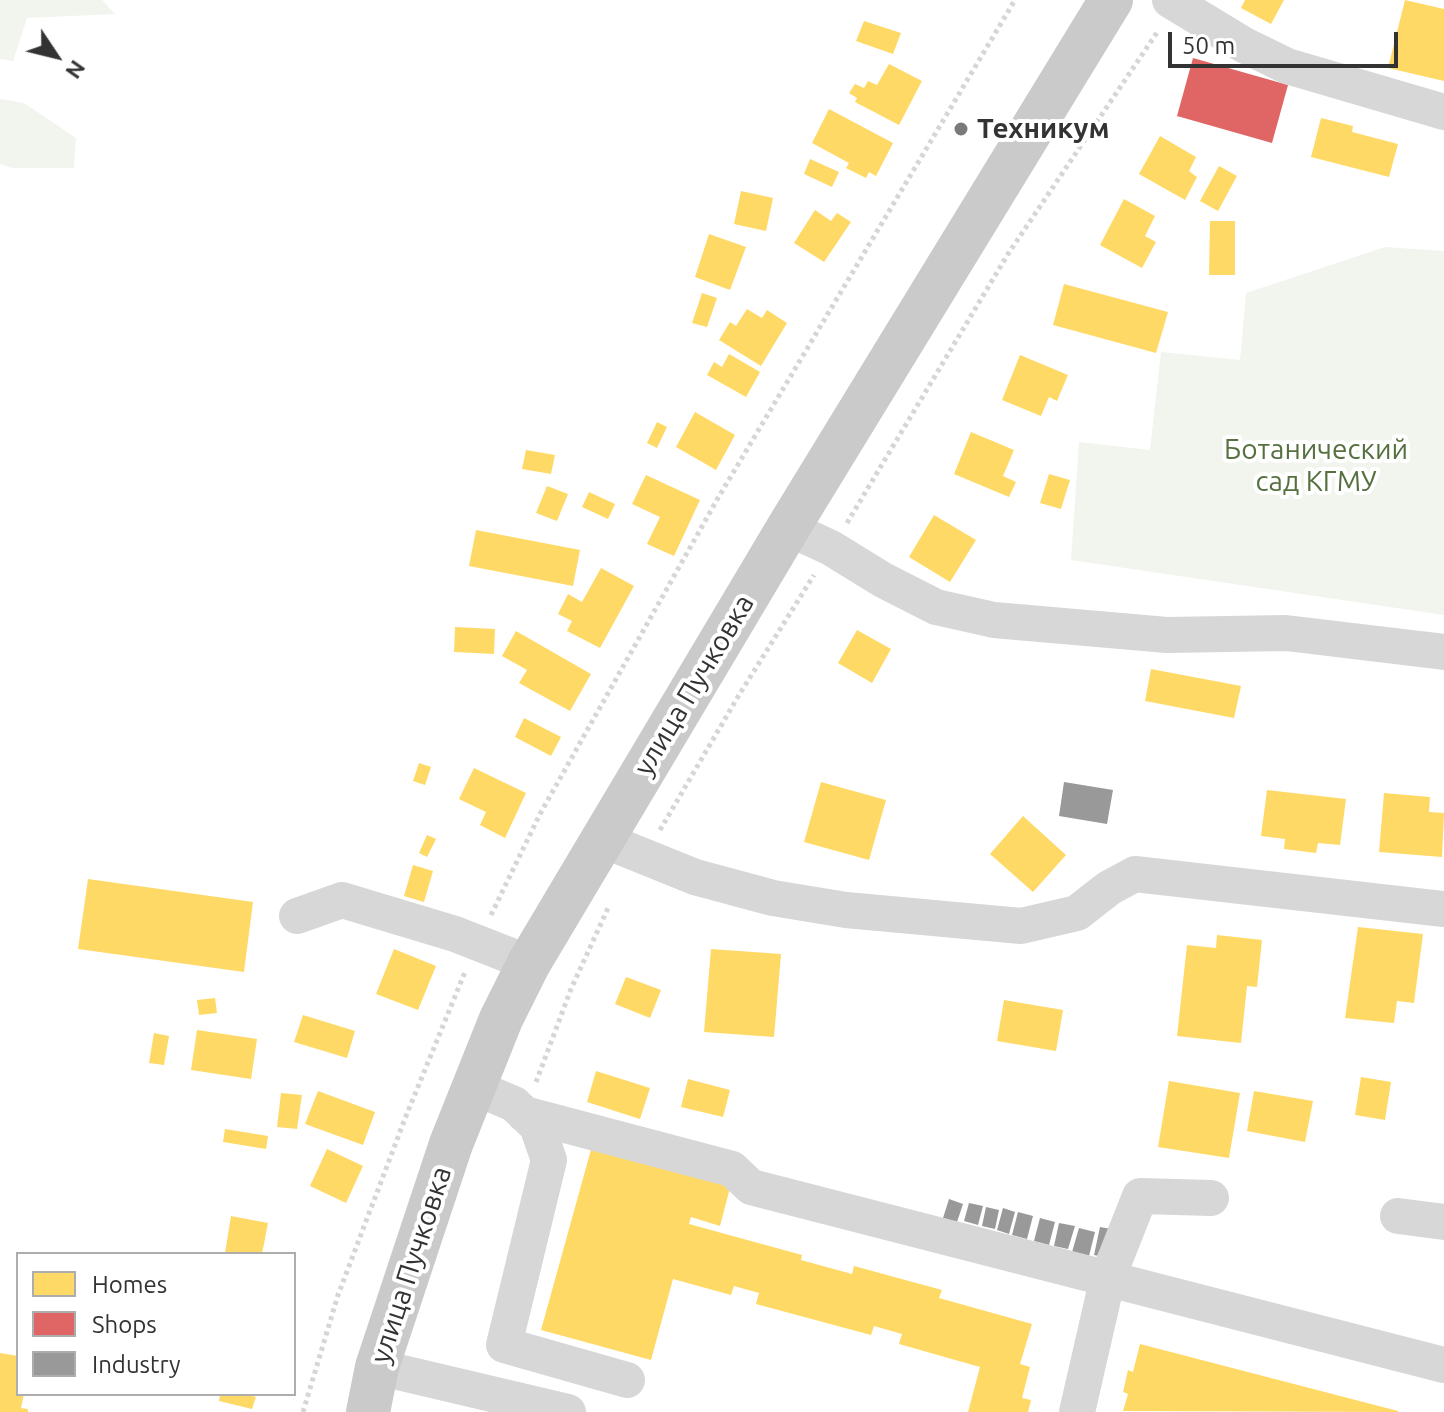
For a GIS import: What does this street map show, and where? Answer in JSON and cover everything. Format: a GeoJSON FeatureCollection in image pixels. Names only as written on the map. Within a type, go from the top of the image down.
{"type":"FeatureCollection","features":[{"type":"Feature","properties":{"kind":"main road","name":"улица Пучковка"},"geometry":{"type":"LineString","coordinates":[[368,1412],[377,1367],[406,1274],[474,1087],[501,1019],[529,963],[788,528],[1111,0]]}},
{"type":"Feature","properties":{"kind":"street"},"geometry":{"type":"LineString","coordinates":[[1170,0],[1244,45],[1287,66],[1444,112]]}},
{"type":"Feature","properties":{"kind":"street"},"geometry":{"type":"LineString","coordinates":[[788,528],[831,548],[883,580],[936,607],[994,620],[1167,635],[1286,633],[1444,652]]}},
{"type":"Feature","properties":{"kind":"street"},"geometry":{"type":"LineString","coordinates":[[601,839],[695,877],[773,898],[846,910],[1021,926],[1077,913],[1109,888],[1135,874],[1444,909]]}},
{"type":"Feature","properties":{"kind":"street"},"geometry":{"type":"LineString","coordinates":[[297,916],[342,900],[529,963]]}},
{"type":"Feature","properties":{"kind":"street"},"geometry":{"type":"LineString","coordinates":[[474,1087],[514,1104],[537,1126],[549,1160],[504,1345],[627,1380]]}},
{"type":"Feature","properties":{"kind":"street"},"geometry":{"type":"LineString","coordinates":[[524,1114],[732,1169],[751,1187],[1444,1365]]}},
{"type":"Feature","properties":{"kind":"street"},"geometry":{"type":"LineString","coordinates":[[1077,1412],[1108,1277],[1140,1196],[1211,1198]]}},
{"type":"Feature","properties":{"kind":"street"},"geometry":{"type":"LineString","coordinates":[[1398,1216],[1444,1222]]}},
{"type":"Feature","properties":{"kind":"street"},"geometry":{"type":"LineString","coordinates":[[377,1367],[568,1412]]}},
{"type":"Feature","properties":{"kind":"path"},"geometry":{"type":"LineString","coordinates":[[303,1412],[338,1295],[406,1116],[477,943],[540,814],[718,498],[1015,0]]}},
{"type":"Feature","properties":{"kind":"green space"},"geometry":{"type":"Polygon","coordinates":[[[0,0],[102,0],[115,14],[27,18],[13,61],[0,59],[0,0]]]}},
{"type":"Feature","properties":{"kind":"green space"},"geometry":{"type":"Polygon","coordinates":[[[0,99],[24,103],[76,138],[74,168],[12,168],[0,164],[0,99]]]}},
{"type":"Feature","properties":{"kind":"green space","name":"Ботанический сад КГМУ"},"geometry":{"type":"Polygon","coordinates":[[[1385,247],[1444,251],[1444,615],[1071,560],[1079,442],[1150,450],[1161,352],[1240,360],[1246,293],[1385,247]]]}},
{"type":"Feature","properties":{"kind":"building: Homes"},"geometry":{"type":"Polygon","coordinates":[[[1245,0],[1284,0],[1271,24],[1241,8],[1245,0]]]}},
{"type":"Feature","properties":{"kind":"building: Homes"},"geometry":{"type":"Polygon","coordinates":[[[1405,0],[1444,9],[1444,81],[1388,68],[1405,0]]]}},
{"type":"Feature","properties":{"kind":"building: Homes"},"geometry":{"type":"Polygon","coordinates":[[[864,21],[901,33],[893,54],[856,41],[864,21]]]}},
{"type":"Feature","properties":{"kind":"building: Homes"},"geometry":{"type":"Polygon","coordinates":[[[889,64],[922,81],[899,125],[855,102],[857,98],[849,93],[855,84],[864,88],[868,81],[877,85],[889,64]]]}},
{"type":"Feature","properties":{"kind":"building: Homes"},"geometry":{"type":"Polygon","coordinates":[[[829,109],[893,143],[876,176],[869,172],[866,178],[846,168],[849,163],[812,143],[829,109]]]}},
{"type":"Feature","properties":{"kind":"building: Homes"},"geometry":{"type":"Polygon","coordinates":[[[1321,118],[1353,126],[1352,132],[1398,144],[1389,177],[1311,157],[1321,118]]]}},
{"type":"Feature","properties":{"kind":"building: Homes"},"geometry":{"type":"Polygon","coordinates":[[[1160,136],[1196,157],[1189,171],[1197,177],[1185,200],[1139,174],[1160,136]]]}},
{"type":"Feature","properties":{"kind":"building: Homes"},"geometry":{"type":"Polygon","coordinates":[[[810,159],[839,172],[832,187],[804,174],[810,159]]]}},
{"type":"Feature","properties":{"kind":"building: Homes"},"geometry":{"type":"Polygon","coordinates":[[[1219,166],[1237,176],[1218,211],[1200,201],[1219,166]]]}},
{"type":"Feature","properties":{"kind":"building: Homes"},"geometry":{"type":"Polygon","coordinates":[[[741,191],[773,198],[766,231],[734,224],[741,191]]]}},
{"type":"Feature","properties":{"kind":"building: Homes"},"geometry":{"type":"Polygon","coordinates":[[[1124,199],[1155,216],[1145,236],[1156,242],[1142,268],[1100,245],[1124,199]]]}},
{"type":"Feature","properties":{"kind":"building: Homes"},"geometry":{"type":"Polygon","coordinates":[[[815,210],[831,221],[837,213],[851,222],[824,262],[794,243],[815,210]]]}},
{"type":"Feature","properties":{"kind":"building: Homes"},"geometry":{"type":"Polygon","coordinates":[[[1210,221],[1235,221],[1235,275],[1209,275],[1210,221]]]}},
{"type":"Feature","properties":{"kind":"building: Homes"},"geometry":{"type":"Polygon","coordinates":[[[709,234],[746,247],[730,290],[695,277],[709,234]]]}},
{"type":"Feature","properties":{"kind":"building: Homes"},"geometry":{"type":"Polygon","coordinates":[[[1064,284],[1168,312],[1156,353],[1053,325],[1064,284]]]}},
{"type":"Feature","properties":{"kind":"building: Homes"},"geometry":{"type":"Polygon","coordinates":[[[702,293],[717,298],[707,327],[692,323],[702,293]]]}},
{"type":"Feature","properties":{"kind":"building: Homes"},"geometry":{"type":"Polygon","coordinates":[[[747,309],[762,318],[767,310],[787,323],[761,366],[719,340],[730,322],[736,326],[747,309]]]}},
{"type":"Feature","properties":{"kind":"building: Homes"},"geometry":{"type":"Polygon","coordinates":[[[729,354],[760,372],[746,397],[707,375],[714,362],[722,367],[729,354]]]}},
{"type":"Feature","properties":{"kind":"building: Homes"},"geometry":{"type":"Polygon","coordinates":[[[1020,355],[1068,375],[1057,401],[1049,397],[1041,416],[1002,400],[1020,355]]]}},
{"type":"Feature","properties":{"kind":"building: Homes"},"geometry":{"type":"Polygon","coordinates":[[[695,412],[735,435],[716,470],[676,447],[695,412]]]}},
{"type":"Feature","properties":{"kind":"building: Homes"},"geometry":{"type":"Polygon","coordinates":[[[657,422],[667,427],[657,448],[647,443],[657,422]]]}},
{"type":"Feature","properties":{"kind":"building: Homes"},"geometry":{"type":"Polygon","coordinates":[[[971,432],[1014,450],[1003,476],[1016,482],[1009,497],[954,474],[971,432]]]}},
{"type":"Feature","properties":{"kind":"building: Homes"},"geometry":{"type":"Polygon","coordinates":[[[526,450],[555,455],[551,474],[522,469],[526,450]]]}},
{"type":"Feature","properties":{"kind":"building: Homes"},"geometry":{"type":"Polygon","coordinates":[[[1049,474],[1070,480],[1061,509],[1040,503],[1049,474]]]}},
{"type":"Feature","properties":{"kind":"building: Homes"},"geometry":{"type":"Polygon","coordinates":[[[646,475],[700,500],[674,556],[647,544],[660,517],[632,504],[646,475]]]}},
{"type":"Feature","properties":{"kind":"building: Homes"},"geometry":{"type":"Polygon","coordinates":[[[547,486],[568,494],[557,521],[536,513],[547,486]]]}},
{"type":"Feature","properties":{"kind":"building: Homes"},"geometry":{"type":"Polygon","coordinates":[[[589,492],[615,504],[608,519],[582,507],[589,492]]]}},
{"type":"Feature","properties":{"kind":"building: Homes"},"geometry":{"type":"Polygon","coordinates":[[[934,515],[976,540],[950,582],[909,557],[934,515]]]}},
{"type":"Feature","properties":{"kind":"building: Homes"},"geometry":{"type":"Polygon","coordinates":[[[476,530],[580,550],[573,586],[469,566],[476,530]]]}},
{"type":"Feature","properties":{"kind":"building: Homes"},"geometry":{"type":"Polygon","coordinates":[[[601,568],[634,586],[600,648],[567,631],[572,621],[558,614],[568,594],[582,602],[601,568]]]}},
{"type":"Feature","properties":{"kind":"building: Homes"},"geometry":{"type":"Polygon","coordinates":[[[455,627],[495,629],[494,654],[454,652],[455,627]]]}},
{"type":"Feature","properties":{"kind":"building: Homes"},"geometry":{"type":"Polygon","coordinates":[[[857,630],[891,649],[872,683],[838,663],[857,630]]]}},
{"type":"Feature","properties":{"kind":"building: Homes"},"geometry":{"type":"Polygon","coordinates":[[[516,631],[591,674],[570,711],[519,683],[527,670],[502,656],[516,631]]]}},
{"type":"Feature","properties":{"kind":"building: Homes"},"geometry":{"type":"Polygon","coordinates":[[[1151,669],[1241,686],[1234,718],[1145,701],[1151,669]]]}},
{"type":"Feature","properties":{"kind":"building: Homes"},"geometry":{"type":"Polygon","coordinates":[[[524,718],[561,737],[551,756],[515,737],[524,718]]]}},
{"type":"Feature","properties":{"kind":"building: Homes"},"geometry":{"type":"Polygon","coordinates":[[[419,763],[431,767],[425,785],[413,781],[419,763]]]}},
{"type":"Feature","properties":{"kind":"building: Homes"},"geometry":{"type":"Polygon","coordinates":[[[474,768],[526,793],[505,838],[480,825],[486,812],[459,799],[474,768]]]}},
{"type":"Feature","properties":{"kind":"building: Homes"},"geometry":{"type":"Polygon","coordinates":[[[821,782],[886,800],[869,860],[804,842],[821,782]]]}},
{"type":"Feature","properties":{"kind":"building: Homes"},"geometry":{"type":"Polygon","coordinates":[[[1267,790],[1346,799],[1340,845],[1318,843],[1316,853],[1284,849],[1285,839],[1261,836],[1267,790]]]}},
{"type":"Feature","properties":{"kind":"building: Homes"},"geometry":{"type":"Polygon","coordinates":[[[1384,793],[1430,797],[1429,812],[1444,813],[1442,857],[1379,852],[1384,793]]]}},
{"type":"Feature","properties":{"kind":"building: Homes"},"geometry":{"type":"Polygon","coordinates":[[[1023,816],[1066,855],[1033,892],[990,854],[1023,816]]]}},
{"type":"Feature","properties":{"kind":"building: Homes"},"geometry":{"type":"Polygon","coordinates":[[[427,835],[436,839],[427,857],[419,853],[427,835]]]}},
{"type":"Feature","properties":{"kind":"building: Homes"},"geometry":{"type":"Polygon","coordinates":[[[413,865],[433,871],[424,902],[404,896],[413,865]]]}},
{"type":"Feature","properties":{"kind":"building: Homes"},"geometry":{"type":"Polygon","coordinates":[[[88,879],[253,902],[244,972],[78,949],[88,879]]]}},
{"type":"Feature","properties":{"kind":"building: Homes"},"geometry":{"type":"Polygon","coordinates":[[[1358,927],[1423,934],[1414,1003],[1397,1001],[1394,1023],[1345,1018],[1358,927]]]}},
{"type":"Feature","properties":{"kind":"building: Homes"},"geometry":{"type":"Polygon","coordinates":[[[1217,935],[1262,940],[1257,987],[1247,986],[1241,1043],[1177,1036],[1187,945],[1216,948],[1217,935]]]}},
{"type":"Feature","properties":{"kind":"building: Homes"},"geometry":{"type":"Polygon","coordinates":[[[394,949],[436,966],[418,1010],[376,994],[394,949]]]}},
{"type":"Feature","properties":{"kind":"building: Homes"},"geometry":{"type":"Polygon","coordinates":[[[711,949],[781,954],[774,1037],[704,1032],[711,949]]]}},
{"type":"Feature","properties":{"kind":"building: Homes"},"geometry":{"type":"Polygon","coordinates":[[[626,977],[661,990],[650,1018],[615,1004],[626,977]]]}},
{"type":"Feature","properties":{"kind":"building: Homes"},"geometry":{"type":"Polygon","coordinates":[[[215,998],[217,1013],[199,1015],[197,1000],[215,998]]]}},
{"type":"Feature","properties":{"kind":"building: Homes"},"geometry":{"type":"Polygon","coordinates":[[[1004,1000],[1063,1010],[1056,1051],[997,1041],[1004,1000]]]}},
{"type":"Feature","properties":{"kind":"building: Homes"},"geometry":{"type":"Polygon","coordinates":[[[303,1015],[355,1031],[347,1058],[294,1042],[303,1015]]]}},
{"type":"Feature","properties":{"kind":"building: Homes"},"geometry":{"type":"Polygon","coordinates":[[[197,1030],[257,1039],[251,1079],[191,1070],[197,1030]]]}},
{"type":"Feature","properties":{"kind":"building: Homes"},"geometry":{"type":"Polygon","coordinates":[[[154,1033],[169,1036],[164,1065],[149,1063],[154,1033]]]}},
{"type":"Feature","properties":{"kind":"building: Homes"},"geometry":{"type":"Polygon","coordinates":[[[596,1071],[650,1088],[640,1119],[587,1102],[596,1071]]]}},
{"type":"Feature","properties":{"kind":"building: Homes"},"geometry":{"type":"Polygon","coordinates":[[[1361,1077],[1391,1082],[1385,1120],[1355,1115],[1361,1077]]]}},
{"type":"Feature","properties":{"kind":"building: Homes"},"geometry":{"type":"Polygon","coordinates":[[[688,1079],[730,1090],[723,1117],[681,1107],[688,1079]]]}},
{"type":"Feature","properties":{"kind":"building: Homes"},"geometry":{"type":"Polygon","coordinates":[[[1169,1081],[1240,1093],[1229,1158],[1158,1147],[1169,1081]]]}},
{"type":"Feature","properties":{"kind":"building: Homes"},"geometry":{"type":"Polygon","coordinates":[[[318,1091],[375,1112],[363,1145],[305,1124],[318,1091]]]}},
{"type":"Feature","properties":{"kind":"building: Homes"},"geometry":{"type":"Polygon","coordinates":[[[1254,1091],[1313,1101],[1305,1142],[1247,1131],[1254,1091]]]}},
{"type":"Feature","properties":{"kind":"building: Homes"},"geometry":{"type":"Polygon","coordinates":[[[281,1093],[302,1095],[297,1129],[277,1127],[281,1093]]]}},
{"type":"Feature","properties":{"kind":"building: Homes"},"geometry":{"type":"Polygon","coordinates":[[[225,1129],[268,1136],[266,1149],[223,1142],[225,1129]]]}},
{"type":"Feature","properties":{"kind":"building: Homes"},"geometry":{"type":"Polygon","coordinates":[[[592,1146],[731,1184],[720,1226],[691,1217],[689,1224],[802,1255],[801,1260],[852,1274],[854,1266],[942,1290],[939,1298],[1032,1324],[1020,1364],[1030,1367],[1022,1398],[1031,1400],[1028,1412],[968,1412],[980,1367],[899,1344],[902,1334],[874,1326],[871,1335],[756,1304],[759,1293],[734,1286],[731,1295],[673,1279],[651,1360],[541,1330],[592,1146]]]}},
{"type":"Feature","properties":{"kind":"building: Homes"},"geometry":{"type":"Polygon","coordinates":[[[327,1149],[363,1166],[346,1203],[310,1186],[327,1149]]]}},
{"type":"Feature","properties":{"kind":"building: Homes"},"geometry":{"type":"Polygon","coordinates":[[[231,1216],[268,1223],[262,1252],[225,1252],[231,1216]]]}},
{"type":"Feature","properties":{"kind":"building: Homes"},"geometry":{"type":"Polygon","coordinates":[[[1140,1344],[1398,1412],[1123,1411],[1128,1394],[1123,1392],[1128,1370],[1133,1372],[1140,1344]]]}},
{"type":"Feature","properties":{"kind":"building: Homes"},"geometry":{"type":"Polygon","coordinates":[[[0,1353],[16,1356],[16,1396],[24,1396],[21,1408],[28,1409],[28,1412],[0,1412],[0,1353]]]}},
{"type":"Feature","properties":{"kind":"building: Homes"},"geometry":{"type":"Polygon","coordinates":[[[220,1396],[256,1397],[252,1409],[219,1401],[220,1396]]]}},
{"type":"Feature","properties":{"kind":"building: Shops"},"geometry":{"type":"Polygon","coordinates":[[[1193,58],[1288,85],[1272,143],[1177,116],[1193,58]]]}},
{"type":"Feature","properties":{"kind":"building: Industry"},"geometry":{"type":"Polygon","coordinates":[[[1064,782],[1113,790],[1107,824],[1059,816],[1064,782]]]}},
{"type":"Feature","properties":{"kind":"building: Industry"},"geometry":{"type":"Polygon","coordinates":[[[949,1199],[963,1204],[957,1222],[943,1218],[949,1199]]]}},
{"type":"Feature","properties":{"kind":"building: Industry"},"geometry":{"type":"Polygon","coordinates":[[[969,1203],[983,1206],[978,1225],[964,1221],[969,1203]]]}},
{"type":"Feature","properties":{"kind":"building: Industry"},"geometry":{"type":"Polygon","coordinates":[[[986,1207],[999,1210],[995,1229],[982,1226],[986,1207]]]}},
{"type":"Feature","properties":{"kind":"building: Industry"},"geometry":{"type":"Polygon","coordinates":[[[1003,1208],[1015,1212],[1009,1234],[997,1230],[1003,1208]]]}},
{"type":"Feature","properties":{"kind":"building: Industry"},"geometry":{"type":"Polygon","coordinates":[[[1018,1212],[1033,1216],[1027,1239],[1012,1235],[1018,1212]]]}},
{"type":"Feature","properties":{"kind":"building: Industry"},"geometry":{"type":"Polygon","coordinates":[[[1040,1218],[1055,1222],[1049,1245],[1034,1241],[1040,1218]]]}},
{"type":"Feature","properties":{"kind":"building: Industry"},"geometry":{"type":"Polygon","coordinates":[[[1059,1223],[1075,1226],[1068,1249],[1054,1246],[1059,1223]]]}},
{"type":"Feature","properties":{"kind":"building: Industry"},"geometry":{"type":"Polygon","coordinates":[[[1100,1227],[1117,1230],[1112,1259],[1094,1255],[1100,1227]]]}},
{"type":"Feature","properties":{"kind":"building: Industry"},"geometry":{"type":"Polygon","coordinates":[[[1079,1228],[1095,1232],[1089,1256],[1072,1252],[1079,1228]]]}},
{"type":"Feature","properties":{"kind":"place","name":"Техникум"},"geometry":{"type":"Point","coordinates":[961,129]}}]}
